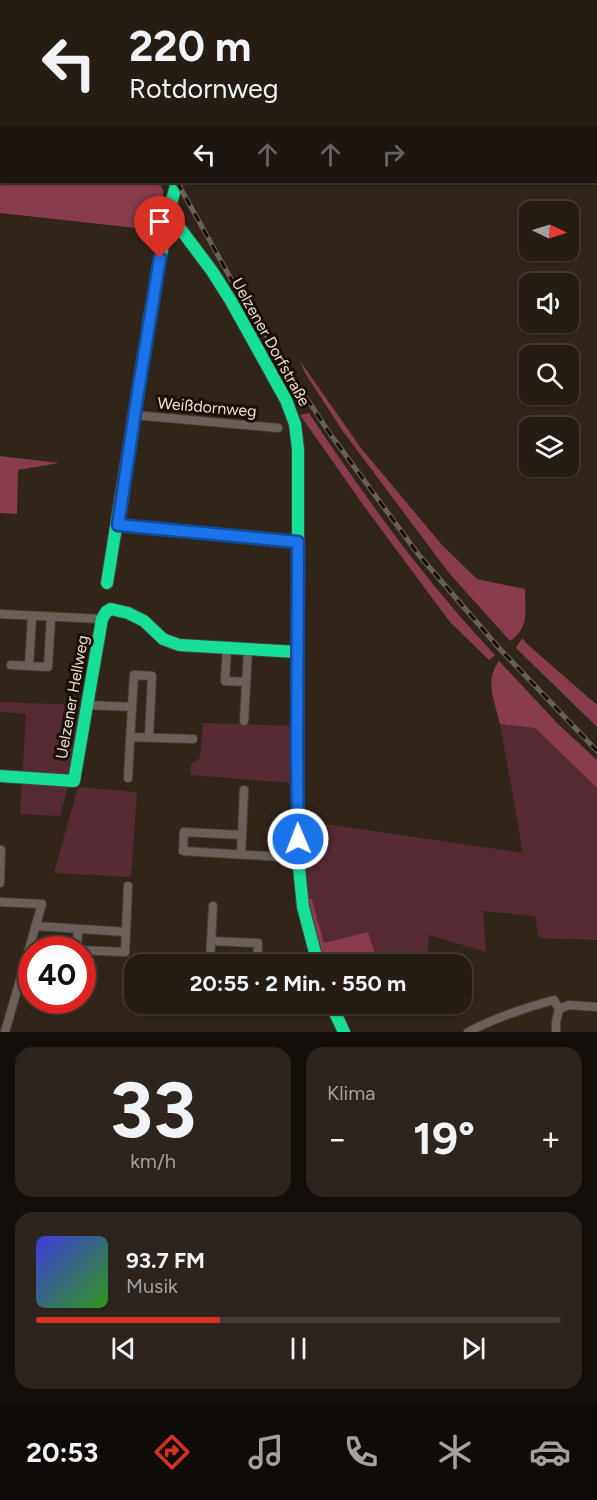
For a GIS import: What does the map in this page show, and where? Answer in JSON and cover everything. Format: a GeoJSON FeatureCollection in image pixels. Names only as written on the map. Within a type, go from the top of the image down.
{"type":"FeatureCollection","features":[{"type":"Feature","properties":{"kind":"street"},"geometry":{"type":"LineString","coordinates":[[107,584],[155,285],[164,239],[173,219],[170,207],[177,183]]}},
{"type":"Feature","properties":{"kind":"street","name":"Uelzener Dorfstraße"},"geometry":{"type":"LineString","coordinates":[[173,219],[201,255],[231,301],[291,408],[296,426],[298,858],[303,907],[315,954]]}},
{"type":"Feature","properties":{"kind":"street","name":"Weißdornweg"},"geometry":{"type":"LineString","coordinates":[[134,415],[278,428]]}},
{"type":"Feature","properties":{"kind":"street"},"geometry":{"type":"LineString","coordinates":[[118,525],[298,542]]}},
{"type":"Feature","properties":{"kind":"street"},"geometry":{"type":"LineString","coordinates":[[0,614],[102,619],[111,609],[128,613],[144,621],[163,639],[179,645],[298,652]]}},
{"type":"Feature","properties":{"kind":"street"},"geometry":{"type":"LineString","coordinates":[[29,666],[32,615]]}},
{"type":"Feature","properties":{"kind":"street"},"geometry":{"type":"LineString","coordinates":[[11,665],[48,667],[51,617]]}},
{"type":"Feature","properties":{"kind":"street","name":"Uelzener Hellweg"},"geometry":{"type":"LineString","coordinates":[[0,776],[74,781],[102,619]]}},
{"type":"Feature","properties":{"kind":"street"},"geometry":{"type":"LineString","coordinates":[[227,648],[225,681],[246,682]]}},
{"type":"Feature","properties":{"kind":"street"},"geometry":{"type":"LineString","coordinates":[[244,721],[248,649]]}},
{"type":"Feature","properties":{"kind":"street"},"geometry":{"type":"LineString","coordinates":[[128,778],[134,675],[152,676],[149,737]]}},
{"type":"Feature","properties":{"kind":"street"},"geometry":{"type":"LineString","coordinates":[[87,705],[132,707]]}},
{"type":"Feature","properties":{"kind":"street"},"geometry":{"type":"LineString","coordinates":[[130,737],[193,739]]}},
{"type":"Feature","properties":{"kind":"street"},"geometry":{"type":"LineString","coordinates":[[241,854],[244,790]]}},
{"type":"Feature","properties":{"kind":"street"},"geometry":{"type":"LineString","coordinates":[[242,835],[184,832],[183,851],[298,858]]}},
{"type":"Feature","properties":{"kind":"street"},"geometry":{"type":"LineString","coordinates":[[0,850],[2,850],[0,883]]}},
{"type":"Feature","properties":{"kind":"street"},"geometry":{"type":"LineString","coordinates":[[96,950],[124,952],[128,886]]}},
{"type":"Feature","properties":{"kind":"street"},"geometry":{"type":"LineString","coordinates":[[0,902],[42,904],[5,1032]]}},
{"type":"Feature","properties":{"kind":"street"},"geometry":{"type":"LineString","coordinates":[[210,954],[213,906]]}},
{"type":"Feature","properties":{"kind":"street"},"geometry":{"type":"LineString","coordinates":[[36,926],[126,932]]}},
{"type":"Feature","properties":{"kind":"street"},"geometry":{"type":"LineString","coordinates":[[77,936],[78,929]]}},
{"type":"Feature","properties":{"kind":"street"},"geometry":{"type":"LineString","coordinates":[[211,941],[258,944],[257,954]]}},
{"type":"Feature","properties":{"kind":"street"},"geometry":{"type":"LineString","coordinates":[[468,1032],[518,1010],[554,1000],[560,1009],[556,1032]]}},
{"type":"Feature","properties":{"kind":"street"},"geometry":{"type":"LineString","coordinates":[[560,1009],[569,1005],[597,1007]]}},
{"type":"Feature","properties":{"kind":"street"},"geometry":{"type":"LineString","coordinates":[[336,1014],[344,1032]]}},
{"type":"Feature","properties":{"kind":"shaded area"},"geometry":{"type":"Polygon","coordinates":[[[0,183],[160,183],[163,190],[163,231],[0,213],[0,183]]]}},
{"type":"Feature","properties":{"kind":"shaded area"},"geometry":{"type":"Polygon","coordinates":[[[300,361],[361,448],[442,545],[477,579],[525,589],[524,624],[510,641],[449,573],[342,430],[305,373],[300,361]]]}},
{"type":"Feature","properties":{"kind":"shaded area"},"geometry":{"type":"Polygon","coordinates":[[[309,413],[420,568],[495,655],[489,660],[450,622],[369,513],[300,415],[309,413]]]}},
{"type":"Feature","properties":{"kind":"shaded area"},"geometry":{"type":"Polygon","coordinates":[[[0,456],[59,463],[18,470],[17,514],[0,513],[0,456]]]}},
{"type":"Feature","properties":{"kind":"shaded area"},"geometry":{"type":"Polygon","coordinates":[[[522,638],[597,705],[597,727],[516,648],[522,638]]]}},
{"type":"Feature","properties":{"kind":"shaded area"},"geometry":{"type":"Polygon","coordinates":[[[499,661],[558,724],[597,760],[597,788],[535,728],[500,724],[491,684],[499,661]]]}},
{"type":"Feature","properties":{"kind":"shaded area"},"geometry":{"type":"Polygon","coordinates":[[[0,702],[81,705],[71,775],[60,816],[20,814],[26,714],[0,712],[0,702]]]}},
{"type":"Feature","properties":{"kind":"shaded area"},"geometry":{"type":"Polygon","coordinates":[[[203,723],[293,726],[290,754],[291,783],[190,775],[191,764],[200,758],[203,723]]]}},
{"type":"Feature","properties":{"kind":"shaded area"},"geometry":{"type":"Polygon","coordinates":[[[500,724],[535,728],[597,788],[597,940],[539,938],[535,916],[483,911],[486,952],[429,935],[428,954],[352,954],[324,943],[312,899],[302,899],[298,820],[523,853],[500,724]]]}},
{"type":"Feature","properties":{"kind":"shaded area"},"geometry":{"type":"Polygon","coordinates":[[[78,787],[137,792],[131,877],[54,873],[78,787]]]}},
{"type":"Feature","properties":{"kind":"shaded area"},"geometry":{"type":"Polygon","coordinates":[[[302,899],[312,899],[324,943],[368,932],[375,954],[316,954],[302,899]]]}},
{"type":"Feature","properties":{"kind":"railway"},"geometry":{"type":"LineString","coordinates":[[178,183],[240,295],[328,431],[418,554],[499,648],[597,751]]}},
{"type":"Feature","properties":{"kind":"traffic: fast"},"geometry":{"type":"LineString","coordinates":[[177,183],[170,207],[173,219],[212,271],[231,301],[286,400],[295,424],[298,449],[298,858],[303,907],[315,954]]}},
{"type":"Feature","properties":{"kind":"traffic: fast"},"geometry":{"type":"LineString","coordinates":[[107,583],[153,297],[164,239],[173,219]]}},
{"type":"Feature","properties":{"kind":"traffic: fast"},"geometry":{"type":"LineString","coordinates":[[0,776],[74,781],[102,619],[111,609],[128,613],[144,621],[163,639],[179,645],[298,652]]}},
{"type":"Feature","properties":{"kind":"traffic: fast"},"geometry":{"type":"LineString","coordinates":[[336,1014],[344,1032]]}},
{"type":"Feature","properties":{"kind":"route"},"geometry":{"type":"LineString","coordinates":[[160,258],[118,525],[298,542],[298,839]]}}]}
